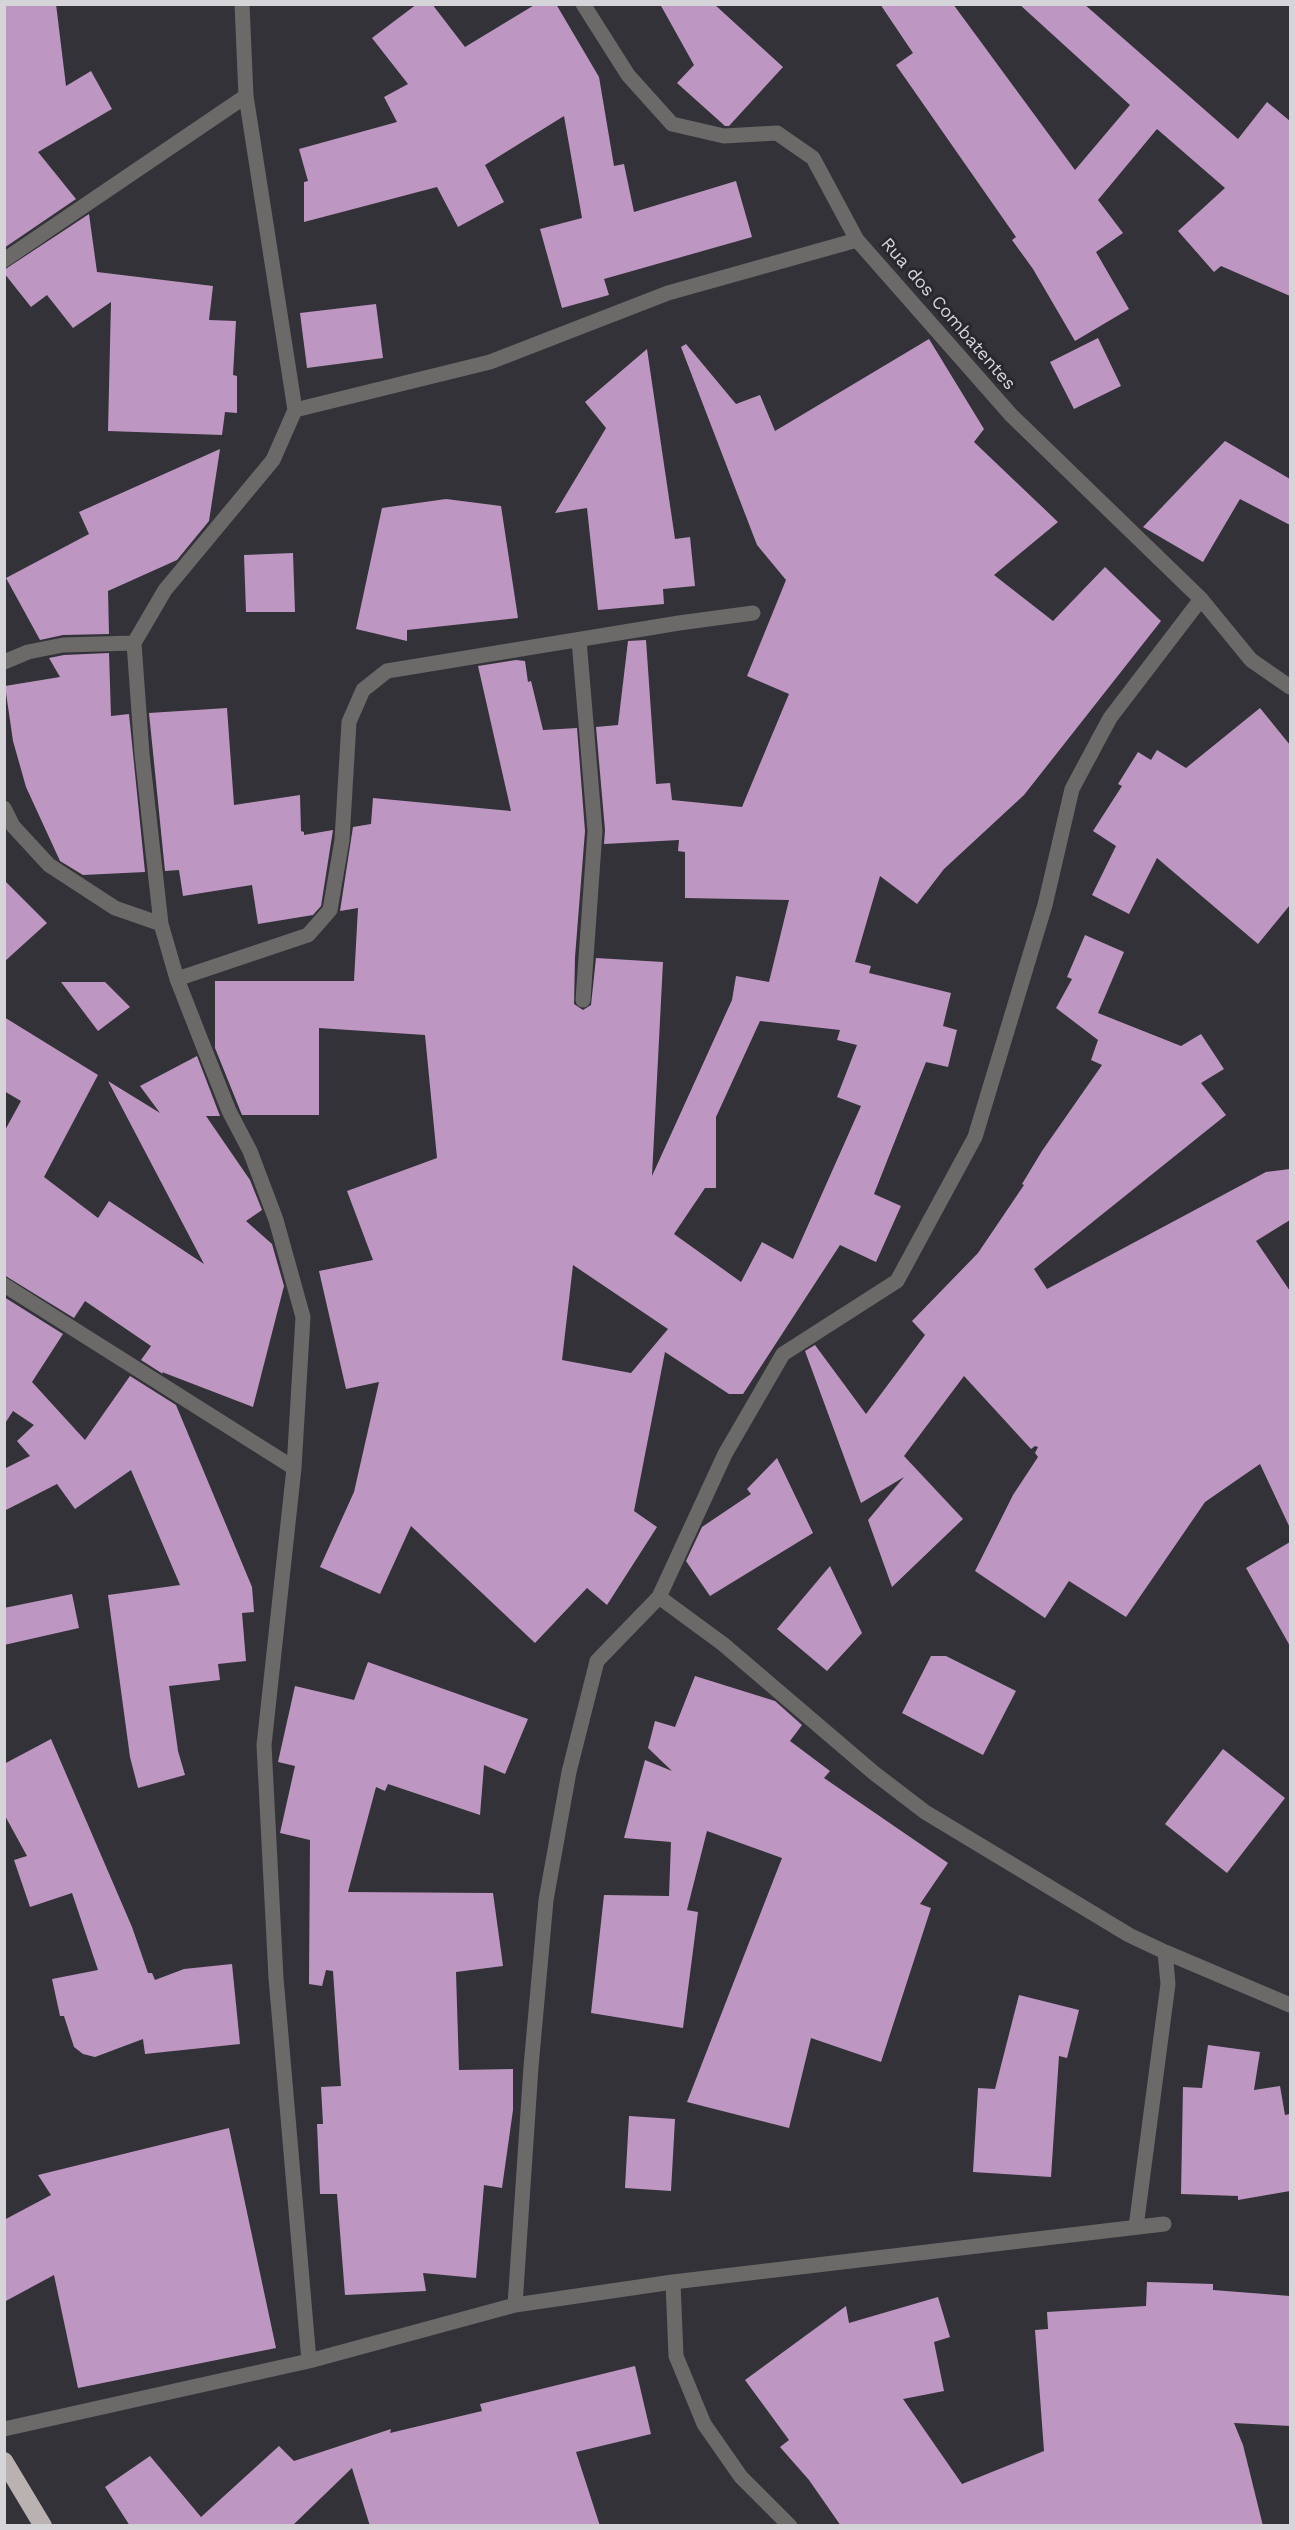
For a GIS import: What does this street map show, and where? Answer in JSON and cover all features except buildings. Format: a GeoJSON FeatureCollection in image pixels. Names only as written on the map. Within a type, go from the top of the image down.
{"type":"FeatureCollection","features":[{"type":"Feature","properties":{"kind":"highway"},"geometry":{"type":"LineString","coordinates":[[4,2461],[43,2526]]}},
{"type":"Feature","properties":{"kind":"street","name":"Rua dos Combatentes"},"geometry":{"type":"LineString","coordinates":[[583,4],[628,75],[672,124],[724,136],[777,133],[813,158],[857,240],[1011,415],[1201,599],[1251,660],[1290,687]]}},
{"type":"Feature","properties":{"kind":"street"},"geometry":{"type":"LineString","coordinates":[[241,5],[246,96],[295,410],[273,460],[165,590],[134,643],[142,753],[161,924],[177,979],[229,1111],[250,1151],[272,1210],[303,1317],[294,1468],[264,1744],[276,1978],[309,2361]]}},
{"type":"Feature","properties":{"kind":"street"},"geometry":{"type":"LineString","coordinates":[[4,260],[246,96]]}},
{"type":"Feature","properties":{"kind":"street"},"geometry":{"type":"LineString","coordinates":[[295,410],[490,362],[668,293],[857,240]]}},
{"type":"Feature","properties":{"kind":"street"},"geometry":{"type":"LineString","coordinates":[[515,2305],[531,2067],[546,1900],[569,1772],[597,1661],[659,1597],[725,1454],[783,1354],[897,1281],[975,1137],[1045,905],[1072,789],[1110,718],[1201,599]]}},
{"type":"Feature","properties":{"kind":"street"},"geometry":{"type":"LineString","coordinates":[[177,979],[308,935],[330,910],[342,840],[349,722],[363,690],[387,671],[753,613]]}},
{"type":"Feature","properties":{"kind":"street"},"geometry":{"type":"LineString","coordinates":[[579,640],[595,831],[583,1000]]}},
{"type":"Feature","properties":{"kind":"street"},"geometry":{"type":"LineString","coordinates":[[4,662],[28,652],[63,645],[134,643]]}},
{"type":"Feature","properties":{"kind":"street"},"geometry":{"type":"LineString","coordinates":[[4,808],[13,826],[49,865],[115,908],[161,924]]}},
{"type":"Feature","properties":{"kind":"street"},"geometry":{"type":"LineString","coordinates":[[4,1285],[294,1468]]}},
{"type":"Feature","properties":{"kind":"street"},"geometry":{"type":"LineString","coordinates":[[659,1597],[723,1644],[874,1773],[925,1812],[1129,1935],[1290,2005]]}},
{"type":"Feature","properties":{"kind":"street"},"geometry":{"type":"LineString","coordinates":[[1136,2227],[1168,1984],[1165,1952]]}},
{"type":"Feature","properties":{"kind":"street"},"geometry":{"type":"LineString","coordinates":[[4,2429],[309,2361],[515,2305],[673,2282],[1164,2224]]}},
{"type":"Feature","properties":{"kind":"street"},"geometry":{"type":"LineString","coordinates":[[673,2282],[676,2356],[704,2424],[741,2477],[790,2526]]}}]}
